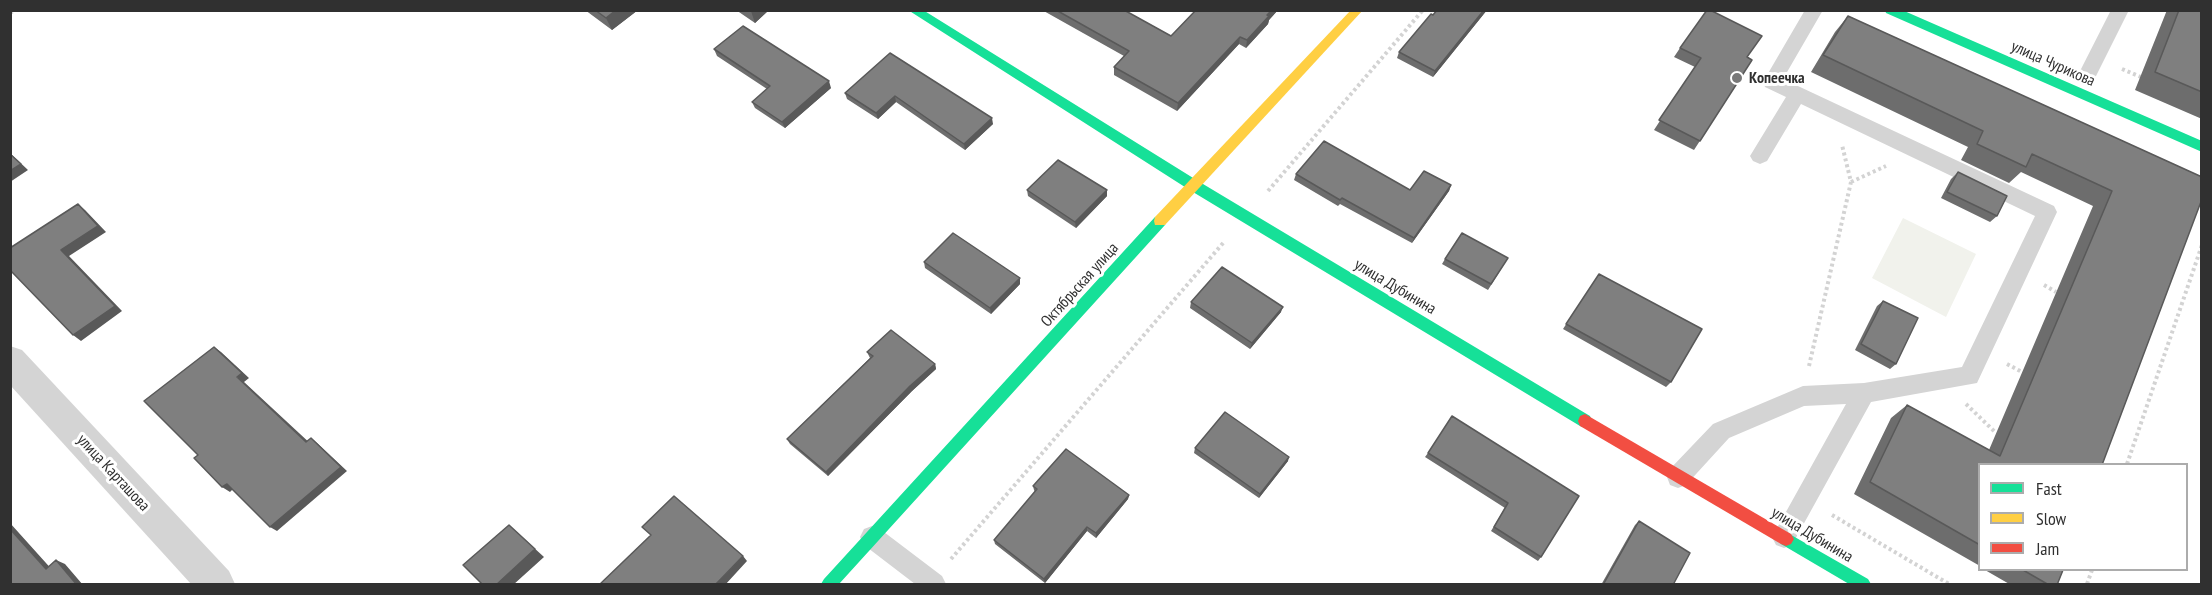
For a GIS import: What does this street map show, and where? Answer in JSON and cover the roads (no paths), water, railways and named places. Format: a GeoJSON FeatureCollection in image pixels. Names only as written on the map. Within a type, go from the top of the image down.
{"type":"FeatureCollection","features":[{"type":"Feature","properties":{"kind":"street","name":"улица Дубинина"},"geometry":{"type":"LineString","coordinates":[[913,10],[1193,185],[1677,477],[1784,537],[1863,585]]}},
{"type":"Feature","properties":{"kind":"street","name":"Октябрьская улица"},"geometry":{"type":"LineString","coordinates":[[830,585],[1193,185],[1358,10]]}},
{"type":"Feature","properties":{"kind":"street","name":"улица Чурикова"},"geometry":{"type":"LineString","coordinates":[[1890,10],[2202,147]]}},
{"type":"Feature","properties":{"kind":"street","name":"улица Карташова"},"geometry":{"type":"LineString","coordinates":[[10,360],[216,585]]}},
{"type":"Feature","properties":{"kind":"lane"},"geometry":{"type":"LineString","coordinates":[[1677,477],[1721,431],[1803,396],[1864,393],[1969,376],[2047,212],[1772,82],[1814,10]]}},
{"type":"Feature","properties":{"kind":"lane"},"geometry":{"type":"LineString","coordinates":[[2088,73],[2120,10]]}},
{"type":"Feature","properties":{"kind":"lane"},"geometry":{"type":"LineString","coordinates":[[1760,156],[1797,94]]}},
{"type":"Feature","properties":{"kind":"lane"},"geometry":{"type":"LineString","coordinates":[[1784,537],[1864,393]]}},
{"type":"Feature","properties":{"kind":"lane"},"geometry":{"type":"LineString","coordinates":[[872,537],[932,583]]}},
{"type":"Feature","properties":{"kind":"place","name":"Копеечка"},"geometry":{"type":"Point","coordinates":[1737,78]}}]}
